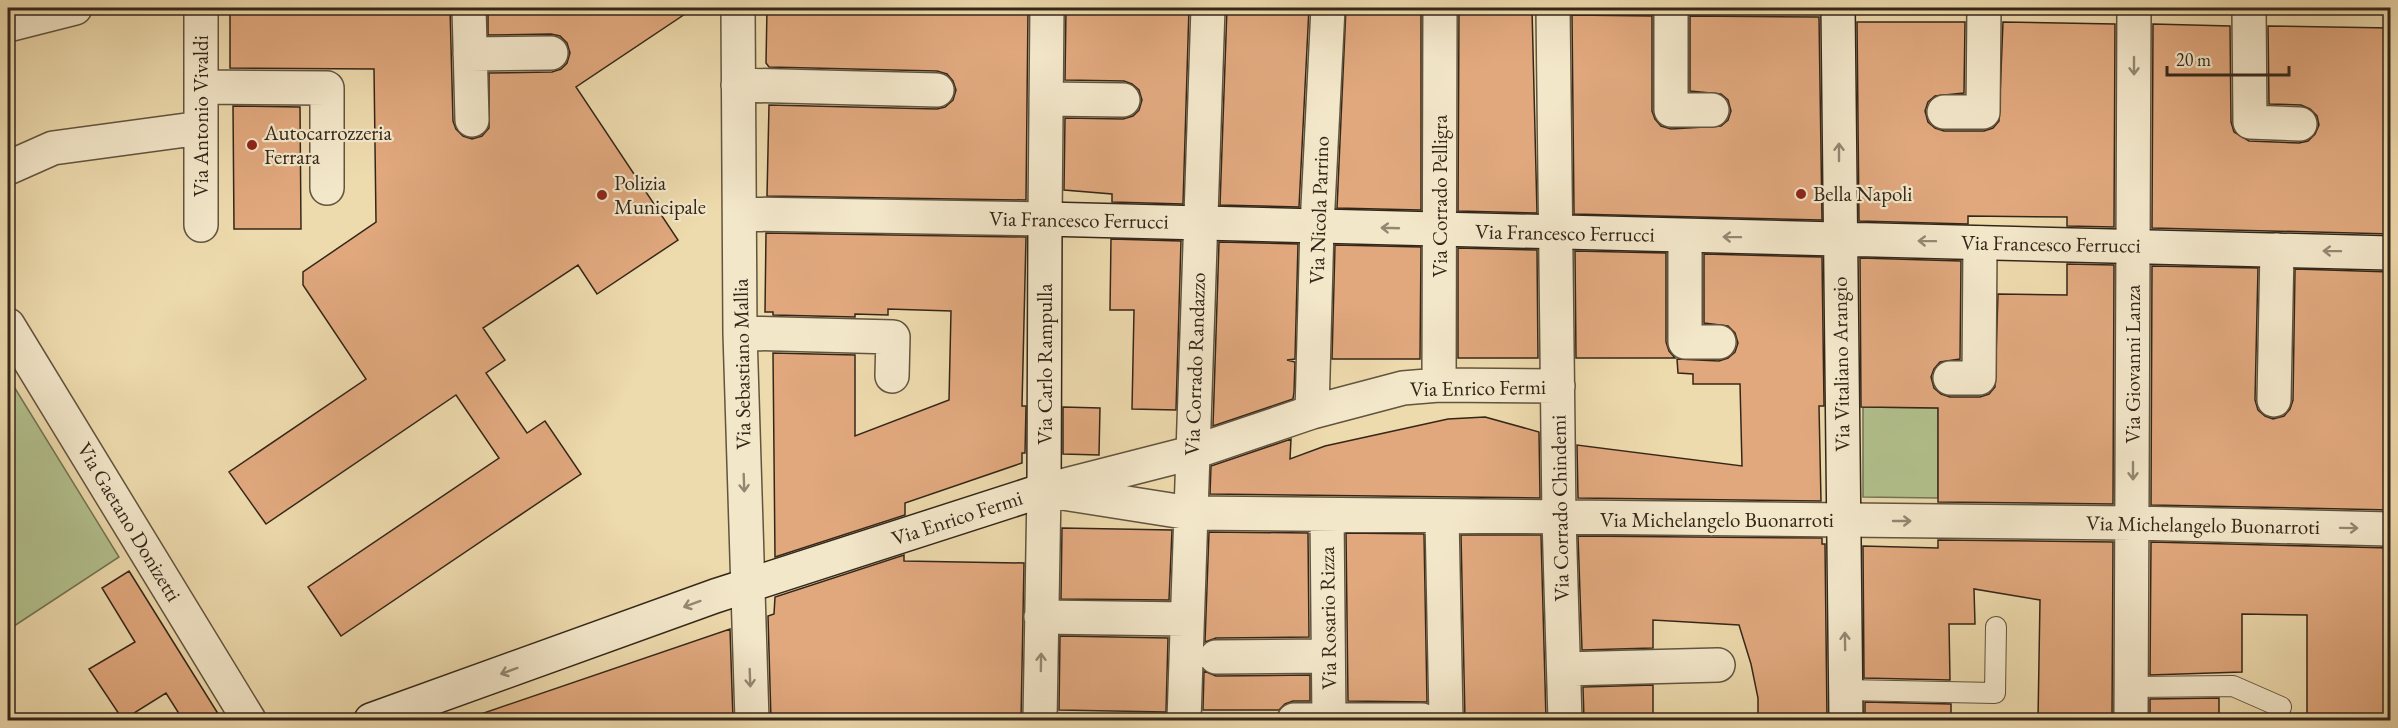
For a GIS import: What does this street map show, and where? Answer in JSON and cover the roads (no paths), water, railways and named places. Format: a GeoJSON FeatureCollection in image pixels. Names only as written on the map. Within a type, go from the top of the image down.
{"type":"FeatureCollection","features":[{"type":"Feature","properties":{"kind":"street"},"geometry":{"type":"LineString","coordinates":[[8,25],[75,8]]}},
{"type":"Feature","properties":{"kind":"street","name":"Via Antonio Vivaldi"},"geometry":{"type":"LineString","coordinates":[[201,8],[201,225]]}},
{"type":"Feature","properties":{"kind":"street"},"geometry":{"type":"LineString","coordinates":[[468,8],[472,120]]}},
{"type":"Feature","properties":{"kind":"street","name":"Via Sebastiano Mallia"},"geometry":{"type":"LineString","coordinates":[[738,8],[740,333],[752,720]]}},
{"type":"Feature","properties":{"kind":"street","name":"Via Carlo Rampulla"},"geometry":{"type":"LineString","coordinates":[[1040,720],[1047,8]]}},
{"type":"Feature","properties":{"kind":"street","name":"Via Corrado Randazzo"},"geometry":{"type":"LineString","coordinates":[[1184,720],[1191,453],[1208,8]]}},
{"type":"Feature","properties":{"kind":"street","name":"Via Nicola Parrino"},"geometry":{"type":"LineString","coordinates":[[1312,412],[1317,225],[1328,8]]}},
{"type":"Feature","properties":{"kind":"street","name":"Via Corrado Pelligra"},"geometry":{"type":"LineString","coordinates":[[1440,8],[1440,385]]}},
{"type":"Feature","properties":{"kind":"street","name":"Via Corrado Chindemi"},"geometry":{"type":"LineString","coordinates":[[1552,8],[1559,518],[1565,720]]}},
{"type":"Feature","properties":{"kind":"street"},"geometry":{"type":"LineString","coordinates":[[1671,8],[1671,110],[1712,110]]}},
{"type":"Feature","properties":{"kind":"street","name":"Via Vitaliano Arangio"},"geometry":{"type":"LineString","coordinates":[[1838,8],[1846,705]]}},
{"type":"Feature","properties":{"kind":"street"},"geometry":{"type":"LineString","coordinates":[[1944,112],[1983,112],[1984,8]]}},
{"type":"Feature","properties":{"kind":"street","name":"Via Giovanni Lanza"},"geometry":{"type":"LineString","coordinates":[[2131,720],[2134,8]]}},
{"type":"Feature","properties":{"kind":"street"},"geometry":{"type":"LineString","coordinates":[[2249,8],[2250,123],[2300,124]]}},
{"type":"Feature","properties":{"kind":"street"},"geometry":{"type":"LineString","coordinates":[[470,54],[551,53]]}},
{"type":"Feature","properties":{"kind":"street"},"geometry":{"type":"LineString","coordinates":[[738,85],[936,90]]}},
{"type":"Feature","properties":{"kind":"street"},"geometry":{"type":"LineString","coordinates":[[201,87],[327,87],[327,188]]}},
{"type":"Feature","properties":{"kind":"street"},"geometry":{"type":"LineString","coordinates":[[1046,99],[1123,100]]}},
{"type":"Feature","properties":{"kind":"street"},"geometry":{"type":"LineString","coordinates":[[8,168],[53,148],[201,128]]}},
{"type":"Feature","properties":{"kind":"street","name":"Via Francesco Ferrucci"},"geometry":{"type":"LineString","coordinates":[[740,214],[1201,222],[2391,253]]}},
{"type":"Feature","properties":{"kind":"street"},"geometry":{"type":"LineString","coordinates":[[1685,236],[1685,342],[1719,342]]}},
{"type":"Feature","properties":{"kind":"street"},"geometry":{"type":"LineString","coordinates":[[1950,378],[1979,378],[1980,243]]}},
{"type":"Feature","properties":{"kind":"street"},"geometry":{"type":"LineString","coordinates":[[2274,400],[2277,250]]}},
{"type":"Feature","properties":{"kind":"street","name":"Via Gaetano Donizetti"},"geometry":{"type":"LineString","coordinates":[[8,325],[249,720]]}},
{"type":"Feature","properties":{"kind":"street"},"geometry":{"type":"LineString","coordinates":[[740,333],[893,337],[892,376]]}},
{"type":"Feature","properties":{"kind":"street","name":"Via Enrico Fermi"},"geometry":{"type":"LineString","coordinates":[[372,720],[748,585],[1044,490],[1191,453],[1312,412],[1403,388],[1440,385],[1558,386]]}},
{"type":"Feature","properties":{"kind":"street","name":"Via Michelangelo Buonarroti"},"geometry":{"type":"LineString","coordinates":[[1044,490],[1190,513],[2132,523],[2391,529]]}},
{"type":"Feature","properties":{"kind":"street","name":"Via Rosario Rizza"},"geometry":{"type":"LineString","coordinates":[[1327,515],[1329,720]]}},
{"type":"Feature","properties":{"kind":"street"},"geometry":{"type":"LineString","coordinates":[[1442,516],[1446,720]]}},
{"type":"Feature","properties":{"kind":"street"},"geometry":{"type":"LineString","coordinates":[[1041,617],[1186,619]]}},
{"type":"Feature","properties":{"kind":"street"},"geometry":{"type":"LineString","coordinates":[[1216,657],[1329,656]]}},
{"type":"Feature","properties":{"kind":"street"},"geometry":{"type":"LineString","coordinates":[[1564,669],[1718,664]]}},
{"type":"Feature","properties":{"kind":"street"},"geometry":{"type":"LineString","coordinates":[[1294,720],[1422,720]]}},
{"type":"Feature","properties":{"kind":"lane"},"geometry":{"type":"LineString","coordinates":[[1846,705],[1995,693],[1996,627]]}},
{"type":"Feature","properties":{"kind":"lane"},"geometry":{"type":"LineString","coordinates":[[2131,687],[2233,686],[2281,707]]}},
{"type":"Feature","properties":{"kind":"place","name":"Autocarrozzeria Ferrara"},"geometry":{"type":"Point","coordinates":[252,145]}},
{"type":"Feature","properties":{"kind":"place","name":"Bella Napoli"},"geometry":{"type":"Point","coordinates":[1801,194]}},
{"type":"Feature","properties":{"kind":"place","name":"Polizia Municipale"},"geometry":{"type":"Point","coordinates":[602,195]}}]}
